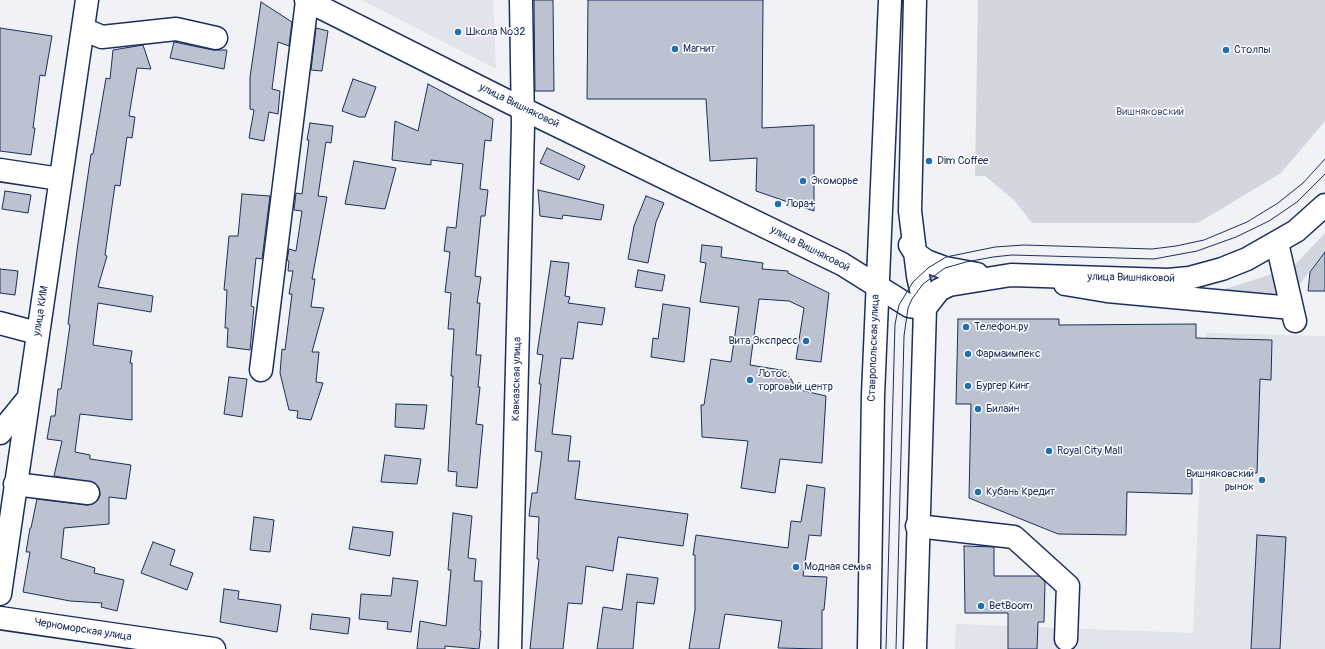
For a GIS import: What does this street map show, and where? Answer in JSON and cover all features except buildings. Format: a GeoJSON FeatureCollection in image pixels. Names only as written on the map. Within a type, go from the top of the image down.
{"type":"FeatureCollection","features":[{"type":"Feature","properties":{"kind":"street","name":"улица КИМ"},"geometry":{"type":"LineString","coordinates":[[0,594],[37,333],[87,0]]}},
{"type":"Feature","properties":{"kind":"street"},"geometry":{"type":"LineString","coordinates":[[261,370],[306,0]]}},
{"type":"Feature","properties":{"kind":"street","name":"улица Вишняковой"},"geometry":{"type":"LineString","coordinates":[[306,0],[842,264],[876,287],[909,306],[925,308],[940,290],[949,284],[1011,276],[1168,280],[1189,278],[1222,269],[1247,259],[1277,243],[1296,231],[1325,205]]}},
{"type":"Feature","properties":{"kind":"street","name":"Кавказская улица"},"geometry":{"type":"LineString","coordinates":[[510,649],[523,108],[521,0]]}},
{"type":"Feature","properties":{"kind":"street","name":"Ставропольская улица"},"geometry":{"type":"LineString","coordinates":[[869,649],[876,287],[889,48],[890,0]]}},
{"type":"Feature","properties":{"kind":"street","name":"Ставропольская улица"},"geometry":{"type":"LineString","coordinates":[[915,0],[910,211],[915,253],[925,308],[917,526],[915,649]]}},
{"type":"Feature","properties":{"kind":"street"},"geometry":{"type":"LineString","coordinates":[[82,29],[102,37],[176,29],[216,38]]}},
{"type":"Feature","properties":{"kind":"street","name":"Ставропольская улица"},"geometry":{"type":"LineString","coordinates":[[889,48],[894,165],[899,212],[906,239],[915,253],[926,261],[959,272],[1011,276]]}},
{"type":"Feature","properties":{"kind":"street"},"geometry":{"type":"LineString","coordinates":[[0,170],[60,179]]}},
{"type":"Feature","properties":{"kind":"street"},"geometry":{"type":"LineString","coordinates":[[1011,276],[1107,291],[1294,315],[1277,243]]}},
{"type":"Feature","properties":{"kind":"street"},"geometry":{"type":"LineString","coordinates":[[0,323],[37,333]]}},
{"type":"Feature","properties":{"kind":"street"},"geometry":{"type":"LineString","coordinates":[[0,433],[28,399]]}},
{"type":"Feature","properties":{"kind":"street"},"geometry":{"type":"LineString","coordinates":[[15,484],[88,493]]}},
{"type":"Feature","properties":{"kind":"street"},"geometry":{"type":"LineString","coordinates":[[917,526],[1014,537],[1068,586],[1066,639]]}},
{"type":"Feature","properties":{"kind":"street","name":"Черноморская улица"},"geometry":{"type":"LineString","coordinates":[[0,618],[214,649]]}},
{"type":"Feature","properties":{"kind":"shaded area","name":"Школа №32"},"geometry":{"type":"Polygon","coordinates":[[[362,0],[493,0],[496,69],[484,63],[362,0]]]}},
{"type":"Feature","properties":{"kind":"shaded area","name":"Вишняковский рынок"},"geometry":{"type":"Polygon","coordinates":[[[1206,333],[1325,336],[1325,649],[955,649],[956,624],[1193,633],[1206,333]]]}},
{"type":"Feature","properties":{"kind":"green space","name":"Вишняковский"},"geometry":{"type":"Polygon","coordinates":[[[978,0],[1325,0],[1325,121],[1281,173],[1198,223],[1032,223],[1015,201],[985,176],[975,176],[978,0]]]}},
{"type":"Feature","properties":{"kind":"green space"},"geometry":{"type":"Polygon","coordinates":[[[1325,233],[1325,251],[1296,289],[1289,271],[1325,233]]]}},
{"type":"Feature","properties":{"kind":"green space"},"geometry":{"type":"Polygon","coordinates":[[[1275,273],[1284,299],[1228,298],[1225,289],[1275,273]]]}},
{"type":"Feature","properties":{"kind":"tram line"},"geometry":{"type":"LineString","coordinates":[[886,649],[895,324],[899,305],[913,282],[928,268],[946,257],[995,247],[1024,245],[1152,249],[1204,240],[1247,222],[1278,203],[1303,183],[1325,159]]}},
{"type":"Feature","properties":{"kind":"tram line"},"geometry":{"type":"LineString","coordinates":[[896,649],[904,336],[908,308],[912,299],[923,284],[945,268],[993,257],[1012,255],[1154,259],[1197,251],[1236,237],[1269,221],[1297,202],[1325,174]]}},
{"type":"Feature","properties":{"kind":"place","name":"Школа №32"},"geometry":{"type":"Point","coordinates":[458,32]}},
{"type":"Feature","properties":{"kind":"place","name":"Магнит"},"geometry":{"type":"Point","coordinates":[675,49]}},
{"type":"Feature","properties":{"kind":"place","name":"Столпы"},"geometry":{"type":"Point","coordinates":[1226,50]}},
{"type":"Feature","properties":{"kind":"place","name":"Dim Coffee"},"geometry":{"type":"Point","coordinates":[929,161]}},
{"type":"Feature","properties":{"kind":"place","name":"Экоморье"},"geometry":{"type":"Point","coordinates":[803,181]}},
{"type":"Feature","properties":{"kind":"place","name":"Лора+"},"geometry":{"type":"Point","coordinates":[778,204]}},
{"type":"Feature","properties":{"kind":"place","name":"Телефон.ру"},"geometry":{"type":"Point","coordinates":[966,327]}},
{"type":"Feature","properties":{"kind":"place","name":"Вита Экспресс"},"geometry":{"type":"Point","coordinates":[806,341]}},
{"type":"Feature","properties":{"kind":"place","name":"Фармаимпекс"},"geometry":{"type":"Point","coordinates":[968,354]}},
{"type":"Feature","properties":{"kind":"place","name":"Лотос, торговый центр"},"geometry":{"type":"Point","coordinates":[750,380]}},
{"type":"Feature","properties":{"kind":"place","name":"Бургер Кинг"},"geometry":{"type":"Point","coordinates":[968,386]}},
{"type":"Feature","properties":{"kind":"place","name":"Билайн"},"geometry":{"type":"Point","coordinates":[978,409]}},
{"type":"Feature","properties":{"kind":"place","name":"Royal City Mall"},"geometry":{"type":"Point","coordinates":[1049,451]}},
{"type":"Feature","properties":{"kind":"place","name":"Вишняковский рынок"},"geometry":{"type":"Point","coordinates":[1262,480]}},
{"type":"Feature","properties":{"kind":"place","name":"Кубань Кредит"},"geometry":{"type":"Point","coordinates":[978,492]}},
{"type":"Feature","properties":{"kind":"place","name":"Модная семья"},"geometry":{"type":"Point","coordinates":[796,567]}},
{"type":"Feature","properties":{"kind":"place","name":"BetBoom"},"geometry":{"type":"Point","coordinates":[981,606]}}]}
